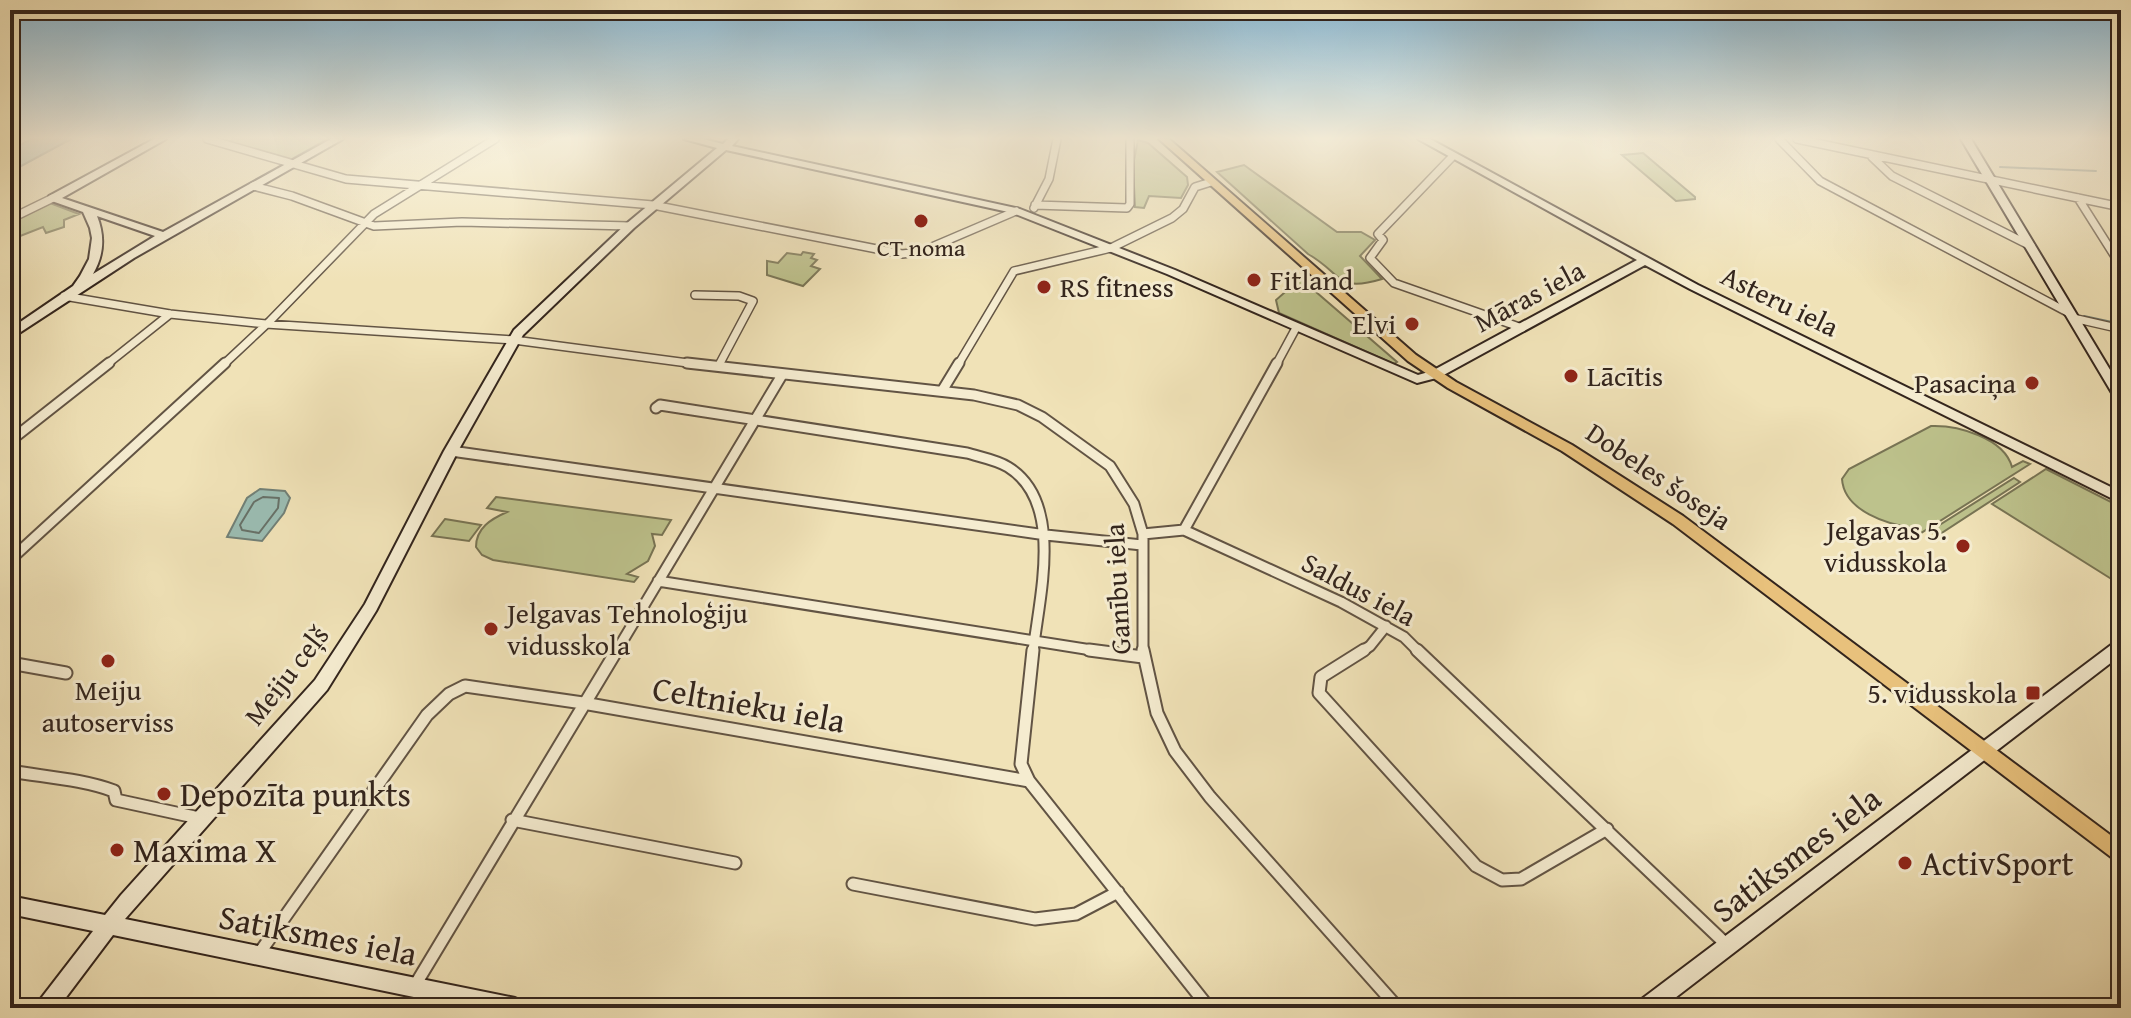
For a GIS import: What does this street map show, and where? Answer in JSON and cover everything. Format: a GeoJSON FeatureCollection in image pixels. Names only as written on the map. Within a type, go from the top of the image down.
{"type":"FeatureCollection","features":[{"type":"Feature","properties":{"kind":"main road"},"geometry":{"type":"LineString","coordinates":[[1216,187],[1381,333],[1436,374]]}},
{"type":"Feature","properties":{"kind":"main road","name":"Dobeles šoseja"},"geometry":{"type":"LineString","coordinates":[[1436,374],[1567,448],[1678,520],[2121,854]]}},
{"type":"Feature","properties":{"kind":"street"},"geometry":{"type":"LineString","coordinates":[[10,219],[74,187]]}},
{"type":"Feature","properties":{"kind":"street"},"geometry":{"type":"LineString","coordinates":[[10,335],[66,295],[252,187]]}},
{"type":"Feature","properties":{"kind":"street"},"geometry":{"type":"LineString","coordinates":[[255,187],[292,196],[366,223],[392,227],[462,222],[630,226]]}},
{"type":"Feature","properties":{"kind":"street"},"geometry":{"type":"LineString","coordinates":[[10,560],[266,324],[374,214],[417,187]]}},
{"type":"Feature","properties":{"kind":"street"},"geometry":{"type":"LineString","coordinates":[[424,187],[653,205],[907,254],[920,252],[1016,211]]}},
{"type":"Feature","properties":{"kind":"street","name":"Meiju ceļš"},"geometry":{"type":"LineString","coordinates":[[46,1008],[108,926],[321,685],[371,607],[451,451],[514,340],[630,226],[676,187]]}},
{"type":"Feature","properties":{"kind":"street","name":"Dobeles šoseja"},"geometry":{"type":"LineString","coordinates":[[913,187],[1016,211],[1033,211],[1403,375],[1417,379],[1436,374]]}},
{"type":"Feature","properties":{"kind":"street"},"geometry":{"type":"LineString","coordinates":[[1045,187],[1033,211],[1127,208],[1130,204],[1130,187]]}},
{"type":"Feature","properties":{"kind":"street"},"geometry":{"type":"LineString","coordinates":[[942,391],[1014,271],[1111,248],[1172,218],[1183,209],[1197,187]]}},
{"type":"Feature","properties":{"kind":"street"},"geometry":{"type":"LineString","coordinates":[[1424,187],[1378,234],[1383,240],[1370,258],[1394,283],[1522,328]]}},
{"type":"Feature","properties":{"kind":"street","name":"Asteru iela"},"geometry":{"type":"LineString","coordinates":[[1506,187],[1644,261],[2121,498]]}},
{"type":"Feature","properties":{"kind":"street"},"geometry":{"type":"LineString","coordinates":[[1830,187],[2072,316],[2121,329]]}},
{"type":"Feature","properties":{"kind":"street"},"geometry":{"type":"LineString","coordinates":[[1913,187],[2031,246]]}},
{"type":"Feature","properties":{"kind":"street"},"geometry":{"type":"LineString","coordinates":[[1995,187],[2121,398]]}},
{"type":"Feature","properties":{"kind":"street"},"geometry":{"type":"LineString","coordinates":[[2020,187],[2121,207]]}},
{"type":"Feature","properties":{"kind":"street"},"geometry":{"type":"LineString","coordinates":[[53,198],[164,236]]}},
{"type":"Feature","properties":{"kind":"street"},"geometry":{"type":"LineString","coordinates":[[2078,198],[2121,266]]}},
{"type":"Feature","properties":{"kind":"street"},"geometry":{"type":"LineString","coordinates":[[66,295],[92,268],[98,229],[87,209]]}},
{"type":"Feature","properties":{"kind":"street"},"geometry":{"type":"LineString","coordinates":[[98,229],[119,220]]}},
{"type":"Feature","properties":{"kind":"street","name":"Māras iela"},"geometry":{"type":"LineString","coordinates":[[1436,374],[1644,261]]}},
{"type":"Feature","properties":{"kind":"street","name":"Ganību iela"},"geometry":{"type":"LineString","coordinates":[[66,295],[170,314],[266,324],[514,340],[782,375],[942,391],[1018,405],[1076,437],[1110,466],[1134,504],[1142,539],[1143,657],[1157,713],[1187,769],[1398,1008]]}},
{"type":"Feature","properties":{"kind":"street"},"geometry":{"type":"LineString","coordinates":[[695,295],[739,296],[753,301],[719,365]]}},
{"type":"Feature","properties":{"kind":"street"},"geometry":{"type":"LineString","coordinates":[[10,441],[170,314]]}},
{"type":"Feature","properties":{"kind":"street"},"geometry":{"type":"LineString","coordinates":[[451,451],[1046,535],[1142,539],[1184,530],[1296,328]]}},
{"type":"Feature","properties":{"kind":"street"},"geometry":{"type":"LineString","coordinates":[[414,987],[782,375]]}},
{"type":"Feature","properties":{"kind":"street"},"geometry":{"type":"LineString","coordinates":[[656,408],[660,405],[967,453],[1008,467],[1033,492],[1046,535],[1021,764],[1029,781],[1209,1008]]}},
{"type":"Feature","properties":{"kind":"street","name":"Saldus iela"},"geometry":{"type":"LineString","coordinates":[[1184,530],[1386,626],[1427,657],[1728,946]]}},
{"type":"Feature","properties":{"kind":"street"},"geometry":{"type":"LineString","coordinates":[[658,581],[1143,657]]}},
{"type":"Feature","properties":{"kind":"street"},"geometry":{"type":"LineString","coordinates":[[1386,626],[1370,646],[1321,677],[1319,693],[1476,866],[1493,877],[1512,881],[1526,876],[1594,832],[1607,829]]}},
{"type":"Feature","properties":{"kind":"street","name":"Satiksmes iela"},"geometry":{"type":"LineString","coordinates":[[1646,1008],[2121,646]]}},
{"type":"Feature","properties":{"kind":"street"},"geometry":{"type":"LineString","coordinates":[[10,663],[66,673]]}},
{"type":"Feature","properties":{"kind":"street","name":"Celtnieku iela"},"geometry":{"type":"LineString","coordinates":[[258,955],[427,715],[449,694],[465,686],[583,703],[1029,781]]}},
{"type":"Feature","properties":{"kind":"street"},"geometry":{"type":"LineString","coordinates":[[10,771],[69,782],[93,783],[114,791],[116,800],[192,819],[201,818]]}},
{"type":"Feature","properties":{"kind":"street"},"geometry":{"type":"LineString","coordinates":[[512,820],[735,863]]}},
{"type":"Feature","properties":{"kind":"street"},"geometry":{"type":"LineString","coordinates":[[853,884],[1035,919],[1076,914],[1118,892]]}},
{"type":"Feature","properties":{"kind":"street","name":"Satiksmes iela"},"geometry":{"type":"LineString","coordinates":[[10,905],[515,1008]]}},
{"type":"Feature","properties":{"kind":"green space"},"geometry":{"type":"Polygon","coordinates":[[[1134,187],[1187,187],[1181,198],[1149,196],[1144,208],[1135,207],[1134,187]]]}},
{"type":"Feature","properties":{"kind":"green space"},"geometry":{"type":"Polygon","coordinates":[[[1233,187],[1274,187],[1337,232],[1361,232],[1375,240],[1360,256],[1382,279],[1348,283],[1308,254],[1233,187]]]}},
{"type":"Feature","properties":{"kind":"green space"},"geometry":{"type":"Polygon","coordinates":[[[1659,187],[1683,187],[1695,197],[1676,201],[1659,187]]]}},
{"type":"Feature","properties":{"kind":"green space"},"geometry":{"type":"Polygon","coordinates":[[[50,203],[79,214],[64,220],[64,227],[46,233],[43,227],[10,240],[10,222],[50,203]]]}},
{"type":"Feature","properties":{"kind":"green space"},"geometry":{"type":"Polygon","coordinates":[[[803,252],[814,254],[811,258],[817,260],[811,266],[820,269],[803,286],[767,275],[767,261],[778,263],[787,253],[801,255],[803,252]]]}},
{"type":"Feature","properties":{"kind":"green space"},"geometry":{"type":"Polygon","coordinates":[[[1301,279],[1397,362],[1394,364],[1279,313],[1276,300],[1292,286],[1293,281],[1301,279]]]}},
{"type":"Feature","properties":{"kind":"green space"},"geometry":{"type":"Polygon","coordinates":[[[1931,426],[1979,435],[2000,448],[2012,467],[2023,461],[2030,464],[1910,540],[1903,536],[1915,528],[1892,524],[1859,508],[1850,500],[1842,479],[1849,469],[1931,426]]]}},
{"type":"Feature","properties":{"kind":"green space"},"geometry":{"type":"Polygon","coordinates":[[[2046,469],[2121,507],[2121,585],[1992,504],[2046,469]]]}},
{"type":"Feature","properties":{"kind":"green space"},"geometry":{"type":"Polygon","coordinates":[[[2014,478],[2020,482],[1937,536],[1930,531],[2014,478]]]}},
{"type":"Feature","properties":{"kind":"green space"},"geometry":{"type":"Polygon","coordinates":[[[496,497],[671,520],[662,535],[652,534],[655,546],[648,561],[627,574],[638,577],[634,582],[493,560],[482,555],[476,547],[479,534],[490,521],[507,512],[487,508],[496,497]]]}},
{"type":"Feature","properties":{"kind":"green space"},"geometry":{"type":"Polygon","coordinates":[[[445,519],[481,525],[469,541],[432,536],[445,519]]]}},
{"type":"Feature","properties":{"kind":"water"},"geometry":{"type":"Polygon","coordinates":[[[260,489],[285,491],[290,498],[284,513],[262,541],[227,537],[247,498],[260,489]]]}},
{"type":"Feature","properties":{"kind":"waterway"},"geometry":{"type":"LineString","coordinates":[[2084,316],[2121,324]]}},
{"type":"Feature","properties":{"kind":"place","name":"CT noma"},"geometry":{"type":"Point","coordinates":[921,221]}},
{"type":"Feature","properties":{"kind":"place","name":"Fitland"},"geometry":{"type":"Point","coordinates":[1254,280]}},
{"type":"Feature","properties":{"kind":"place","name":"RS fitness"},"geometry":{"type":"Point","coordinates":[1044,287]}},
{"type":"Feature","properties":{"kind":"place","name":"Elvi"},"geometry":{"type":"Point","coordinates":[1412,324]}},
{"type":"Feature","properties":{"kind":"place","name":"Lācītis"},"geometry":{"type":"Point","coordinates":[1571,376]}},
{"type":"Feature","properties":{"kind":"place","name":"Pasaciņa"},"geometry":{"type":"Point","coordinates":[2032,383]}},
{"type":"Feature","properties":{"kind":"place","name":"Jelgavas 5. vidusskola"},"geometry":{"type":"Point","coordinates":[1963,546]}},
{"type":"Feature","properties":{"kind":"place","name":"Jelgavas Tehnoloģiju vidusskola"},"geometry":{"type":"Point","coordinates":[491,629]}},
{"type":"Feature","properties":{"kind":"place","name":"Meiju autoserviss"},"geometry":{"type":"Point","coordinates":[108,661]}},
{"type":"Feature","properties":{"kind":"place","name":"5. vidusskola"},"geometry":{"type":"Point","coordinates":[2033,693]}},
{"type":"Feature","properties":{"kind":"place","name":"Depozīta punkts"},"geometry":{"type":"Point","coordinates":[164,794]}},
{"type":"Feature","properties":{"kind":"place","name":"Maxima X"},"geometry":{"type":"Point","coordinates":[117,850]}},
{"type":"Feature","properties":{"kind":"place","name":"ActivSport"},"geometry":{"type":"Point","coordinates":[1905,863]}}]}
